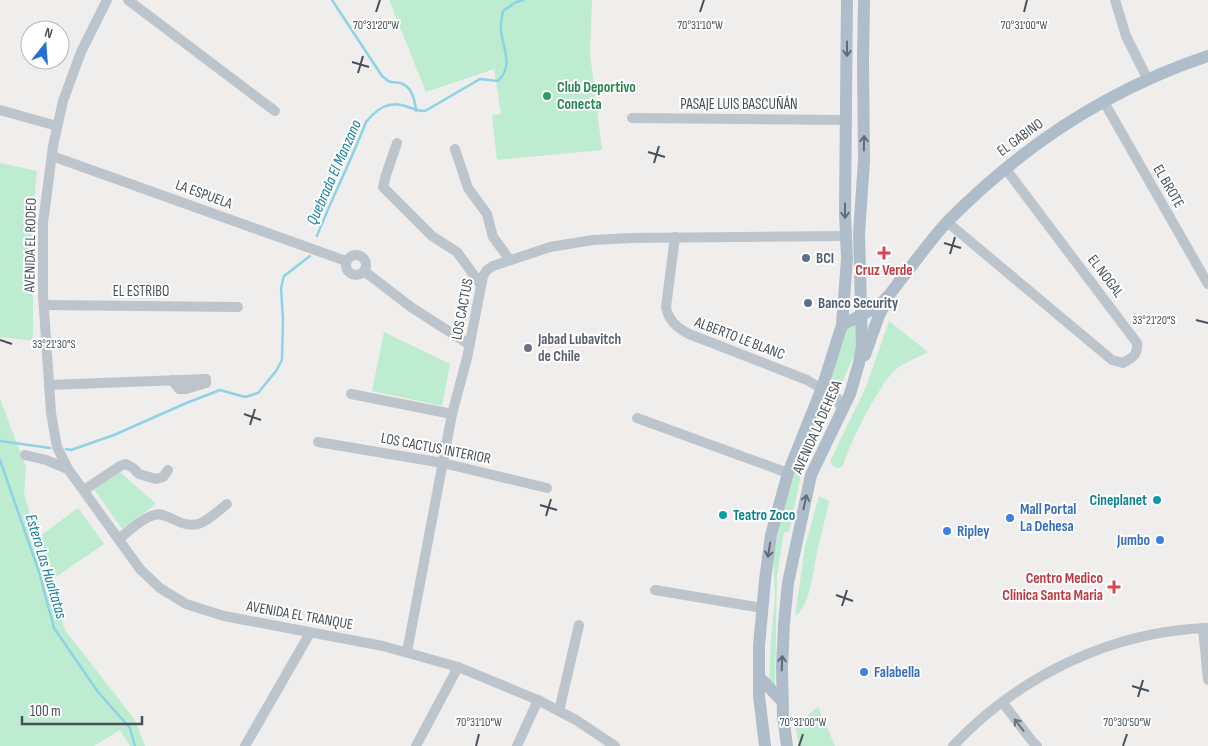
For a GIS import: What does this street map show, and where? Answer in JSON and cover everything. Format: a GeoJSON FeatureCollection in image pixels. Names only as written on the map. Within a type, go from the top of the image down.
{"type":"FeatureCollection","features":[{"type":"Feature","properties":{"kind":"main road","name":"AVENIDA LA DEHESA"},"geometry":{"type":"LineString","coordinates":[[765,746],[759,678],[762,608],[771,535],[788,474],[822,388],[842,326],[846,294],[847,0]]}},
{"type":"Feature","properties":{"kind":"main road","name":"AVENIDA LA DEHESA"},"geometry":{"type":"LineString","coordinates":[[787,746],[782,701],[784,623],[788,583],[811,475],[853,386],[862,346],[859,233],[864,161],[864,0]]}},
{"type":"Feature","properties":{"kind":"main road","name":"EL GABINO"},"geometry":{"type":"LineString","coordinates":[[842,326],[882,303],[947,222],[1005,168],[1048,136],[1104,102],[1148,80],[1208,56]]}},
{"type":"Feature","properties":{"kind":"main road","name":"EL GABINO"},"geometry":{"type":"LineString","coordinates":[[853,386],[878,318],[890,294]]}},
{"type":"Feature","properties":{"kind":"main road"},"geometry":{"type":"LineString","coordinates":[[759,678],[782,701]]}},
{"type":"Feature","properties":{"kind":"street","name":"AVENIDA EL RODEO"},"geometry":{"type":"LineString","coordinates":[[68,469],[57,447],[51,413],[44,305],[43,223],[57,126],[64,101],[78,59],[107,0]]}},
{"type":"Feature","properties":{"kind":"street"},"geometry":{"type":"LineString","coordinates":[[128,0],[275,111]]}},
{"type":"Feature","properties":{"kind":"street"},"geometry":{"type":"LineString","coordinates":[[1115,0],[1126,36],[1148,80]]}},
{"type":"Feature","properties":{"kind":"street","name":"EL BROTE"},"geometry":{"type":"LineString","coordinates":[[1104,102],[1208,284]]}},
{"type":"Feature","properties":{"kind":"street"},"geometry":{"type":"LineString","coordinates":[[0,110],[57,126]]}},
{"type":"Feature","properties":{"kind":"street","name":"PASAJE LUIS BASCUÑÁN"},"geometry":{"type":"LineString","coordinates":[[632,118],[846,120]]}},
{"type":"Feature","properties":{"kind":"street"},"geometry":{"type":"LineString","coordinates":[[397,143],[383,187],[432,236],[457,252],[481,285]]}},
{"type":"Feature","properties":{"kind":"street"},"geometry":{"type":"LineString","coordinates":[[455,150],[468,188],[486,214],[493,237],[510,260]]}},
{"type":"Feature","properties":{"kind":"street","name":"LA ESPUELA"},"geometry":{"type":"LineString","coordinates":[[52,156],[346,261],[354,255],[361,256],[366,262],[364,271],[411,307],[470,345]]}},
{"type":"Feature","properties":{"kind":"street","name":"EL NOGAL"},"geometry":{"type":"LineString","coordinates":[[947,222],[1112,360],[1123,363],[1135,357],[1137,354],[1137,343],[1005,168]]}},
{"type":"Feature","properties":{"kind":"street","name":"LOS CACTUS"},"geometry":{"type":"LineString","coordinates":[[407,652],[452,414],[470,345],[483,276],[487,270],[550,246],[615,238],[846,236]]}},
{"type":"Feature","properties":{"kind":"street","name":"ALBERTO LE BLANC"},"geometry":{"type":"LineString","coordinates":[[675,237],[666,307],[667,315],[674,324],[689,334],[807,380],[837,398],[842,410]]}},
{"type":"Feature","properties":{"kind":"street","name":"EL ESTRIBO"},"geometry":{"type":"LineString","coordinates":[[44,305],[238,307]]}},
{"type":"Feature","properties":{"kind":"street"},"geometry":{"type":"LineString","coordinates":[[49,385],[172,380]]}},
{"type":"Feature","properties":{"kind":"street"},"geometry":{"type":"LineString","coordinates":[[351,394],[452,414]]}},
{"type":"Feature","properties":{"kind":"street"},"geometry":{"type":"LineString","coordinates":[[637,418],[788,474]]}},
{"type":"Feature","properties":{"kind":"street","name":"LOS CACTUS INTERIOR"},"geometry":{"type":"LineString","coordinates":[[318,442],[443,463],[547,488]]}},
{"type":"Feature","properties":{"kind":"street"},"geometry":{"type":"LineString","coordinates":[[25,455],[46,460],[68,469]]}},
{"type":"Feature","properties":{"kind":"street"},"geometry":{"type":"LineString","coordinates":[[84,490],[126,464],[139,474],[156,478],[163,477],[168,470]]}},
{"type":"Feature","properties":{"kind":"street","name":"AVENIDA EL TRANQUE"},"geometry":{"type":"LineString","coordinates":[[68,469],[147,576],[165,592],[186,604],[224,616],[359,641],[407,652],[458,667],[538,700],[615,746]]}},
{"type":"Feature","properties":{"kind":"street"},"geometry":{"type":"LineString","coordinates":[[119,539],[152,515],[165,515],[181,523],[197,525],[206,522],[227,504]]}},
{"type":"Feature","properties":{"kind":"street"},"geometry":{"type":"LineString","coordinates":[[656,590],[762,608]]}},
{"type":"Feature","properties":{"kind":"street"},"geometry":{"type":"LineString","coordinates":[[559,711],[580,625]]}},
{"type":"Feature","properties":{"kind":"street"},"geometry":{"type":"LineString","coordinates":[[953,746],[1003,703],[1052,671],[1097,650],[1144,636],[1205,628],[1208,680]]}},
{"type":"Feature","properties":{"kind":"street"},"geometry":{"type":"LineString","coordinates":[[245,746],[310,633]]}},
{"type":"Feature","properties":{"kind":"street"},"geometry":{"type":"LineString","coordinates":[[416,746],[458,667]]}},
{"type":"Feature","properties":{"kind":"street"},"geometry":{"type":"LineString","coordinates":[[517,746],[538,700]]}},
{"type":"Feature","properties":{"kind":"street"},"geometry":{"type":"LineString","coordinates":[[1003,703],[1037,746]]}},
{"type":"Feature","properties":{"kind":"green space","name":"Club Deportivo Conecta"},"geometry":{"type":"Polygon","coordinates":[[[389,0],[592,0],[590,54],[602,150],[497,160],[492,115],[501,114],[494,69],[426,92],[389,0]]]}},
{"type":"Feature","properties":{"kind":"green space"},"geometry":{"type":"Polygon","coordinates":[[[0,163],[37,171],[33,213],[33,341],[0,337],[0,163]]]}},
{"type":"Feature","properties":{"kind":"green space"},"geometry":{"type":"Polygon","coordinates":[[[857,319],[857,349],[801,475],[789,532],[784,532],[777,576],[775,687],[769,682],[775,596],[773,557],[783,511],[795,471],[827,395],[845,328],[857,319]]]}},
{"type":"Feature","properties":{"kind":"green space"},"geometry":{"type":"Polygon","coordinates":[[[889,321],[928,352],[901,366],[887,379],[865,416],[851,444],[843,466],[837,468],[831,465],[831,459],[866,387],[889,321]]]}},
{"type":"Feature","properties":{"kind":"green space"},"geometry":{"type":"Polygon","coordinates":[[[384,332],[450,364],[442,406],[372,391],[384,332]]]}},
{"type":"Feature","properties":{"kind":"green space"},"geometry":{"type":"Polygon","coordinates":[[[0,399],[26,467],[24,494],[65,630],[135,720],[145,746],[130,746],[120,730],[94,746],[0,746],[0,399]]]}},
{"type":"Feature","properties":{"kind":"green space"},"geometry":{"type":"Polygon","coordinates":[[[120,472],[156,504],[122,529],[94,489],[120,472]]]}},
{"type":"Feature","properties":{"kind":"green space"},"geometry":{"type":"Polygon","coordinates":[[[819,496],[829,501],[808,595],[805,604],[795,616],[805,547],[819,496]]]}},
{"type":"Feature","properties":{"kind":"green space"},"geometry":{"type":"Polygon","coordinates":[[[78,508],[104,544],[53,579],[40,536],[78,508]]]}},
{"type":"Feature","properties":{"kind":"green space"},"geometry":{"type":"Polygon","coordinates":[[[818,707],[835,746],[799,746],[795,725],[818,707]]]}},
{"type":"Feature","properties":{"kind":"waterway"},"geometry":{"type":"LineString","coordinates":[[332,0],[382,76],[390,82],[400,83],[410,90],[414,98],[416,111]]}},
{"type":"Feature","properties":{"kind":"waterway","name":"Quebrada El Manzano"},"geometry":{"type":"LineString","coordinates":[[317,236],[366,122],[378,110],[388,105],[399,104],[425,111],[480,79],[498,81],[503,75],[507,63],[501,29],[503,11],[516,2],[524,0]]}},
{"type":"Feature","properties":{"kind":"waterway","name":"Quebrada El Manzano"},"geometry":{"type":"LineString","coordinates":[[66,449],[71,450],[114,435],[220,390],[245,397],[258,393],[276,371],[282,360],[283,319],[281,288],[284,276],[310,256]]}},
{"type":"Feature","properties":{"kind":"waterway","name":"Quebrada El Manzano"},"geometry":{"type":"LineString","coordinates":[[0,441],[50,448]]}},
{"type":"Feature","properties":{"kind":"waterway","name":"Estero Las Hualtatas"},"geometry":{"type":"LineString","coordinates":[[0,460],[39,572],[54,628],[98,692],[130,728],[135,746]]}},
{"type":"Feature","properties":{"kind":"place","name":"Club Deportivo Conecta"},"geometry":{"type":"Point","coordinates":[547,96]}},
{"type":"Feature","properties":{"kind":"place","name":"Cruz Verde"},"geometry":{"type":"Point","coordinates":[884,253]}},
{"type":"Feature","properties":{"kind":"place","name":"BCI"},"geometry":{"type":"Point","coordinates":[806,258]}},
{"type":"Feature","properties":{"kind":"place","name":"Banco Security"},"geometry":{"type":"Point","coordinates":[808,303]}},
{"type":"Feature","properties":{"kind":"place","name":"Jabad Lubavitch de Chile"},"geometry":{"type":"Point","coordinates":[528,348]}},
{"type":"Feature","properties":{"kind":"place","name":"Cineplanet"},"geometry":{"type":"Point","coordinates":[1157,500]}},
{"type":"Feature","properties":{"kind":"place","name":"Teatro Zoco"},"geometry":{"type":"Point","coordinates":[723,515]}},
{"type":"Feature","properties":{"kind":"place","name":"Mall Portal La Dehesa"},"geometry":{"type":"Point","coordinates":[1010,518]}},
{"type":"Feature","properties":{"kind":"place","name":"Ripley"},"geometry":{"type":"Point","coordinates":[947,531]}},
{"type":"Feature","properties":{"kind":"place","name":"Jumbo"},"geometry":{"type":"Point","coordinates":[1160,540]}},
{"type":"Feature","properties":{"kind":"place","name":"Centro Medico Clínica Santa Maria"},"geometry":{"type":"Point","coordinates":[1114,587]}},
{"type":"Feature","properties":{"kind":"place","name":"Falabella"},"geometry":{"type":"Point","coordinates":[864,672]}}]}
